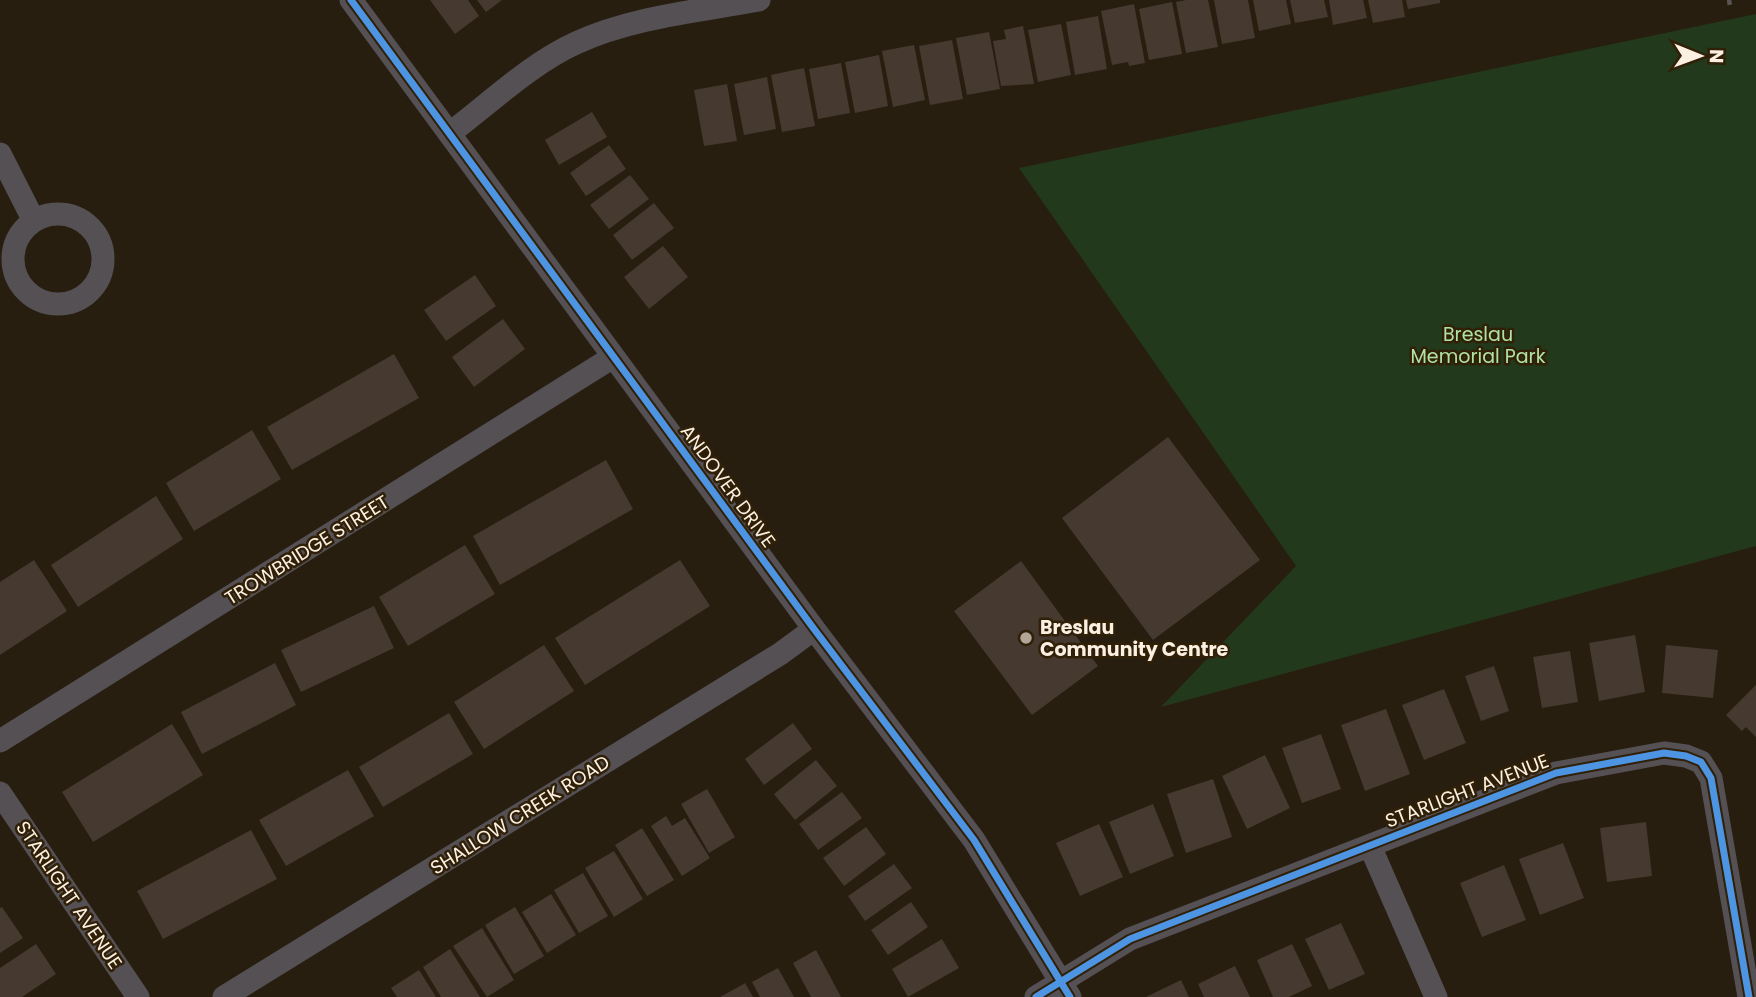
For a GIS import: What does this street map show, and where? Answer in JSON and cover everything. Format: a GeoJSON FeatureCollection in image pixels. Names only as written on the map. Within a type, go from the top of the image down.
{"type":"FeatureCollection","features":[{"type":"Feature","properties":{"kind":"street","name":"ANDOVER DRIVE"},"geometry":{"type":"LineString","coordinates":[[351,0],[814,629],[974,841],[1065,989]]}},
{"type":"Feature","properties":{"kind":"street"},"geometry":{"type":"LineString","coordinates":[[450,133],[549,57],[577,43],[622,27],[759,0]]}},
{"type":"Feature","properties":{"kind":"street"},"geometry":{"type":"LineString","coordinates":[[0,154],[34,221]]}},
{"type":"Feature","properties":{"kind":"street"},"geometry":{"type":"LineString","coordinates":[[64,214],[79,219],[91,228],[100,241],[104,256],[102,271],[96,286],[85,297],[71,303],[49,304],[30,295],[20,285],[14,271],[14,250],[23,231],[34,221],[48,215],[64,214]]}},
{"type":"Feature","properties":{"kind":"street","name":"TROWBRIDGE STREET"},"geometry":{"type":"LineString","coordinates":[[0,741],[613,357]]}},
{"type":"Feature","properties":{"kind":"street","name":"SHALLOW CREEK ROAD"},"geometry":{"type":"LineString","coordinates":[[224,997],[780,654],[814,629]]}},
{"type":"Feature","properties":{"kind":"street","name":"STARLIGHT AVENUE"},"geometry":{"type":"LineString","coordinates":[[1036,997],[1065,989],[1130,939],[1556,773],[1664,754],[1686,756],[1701,762],[1711,778],[1749,997]]}},
{"type":"Feature","properties":{"kind":"street","name":"STARLIGHT AVENUE"},"geometry":{"type":"LineString","coordinates":[[0,793],[138,997]]}},
{"type":"Feature","properties":{"kind":"street"},"geometry":{"type":"LineString","coordinates":[[1370,846],[1436,997]]}},
{"type":"Feature","properties":{"kind":"green space","name":"Breslau Memorial Park"},"geometry":{"type":"Polygon","coordinates":[[[1756,14],[1756,546],[1161,707],[1296,566],[1019,168],[1756,14]]]}},
{"type":"Feature","properties":{"kind":"building"},"geometry":{"type":"Polygon","coordinates":[[[430,0],[468,0],[479,16],[455,34],[430,0]]]}},
{"type":"Feature","properties":{"kind":"building"},"geometry":{"type":"Polygon","coordinates":[[[477,0],[502,0],[486,12],[477,0]]]}},
{"type":"Feature","properties":{"kind":"building"},"geometry":{"type":"Polygon","coordinates":[[[1208,0],[1218,47],[1186,53],[1176,2],[1208,0]]]}},
{"type":"Feature","properties":{"kind":"building"},"geometry":{"type":"Polygon","coordinates":[[[1214,0],[1248,0],[1255,38],[1222,44],[1214,0]]]}},
{"type":"Feature","properties":{"kind":"building"},"geometry":{"type":"Polygon","coordinates":[[[1253,0],[1286,0],[1291,24],[1259,31],[1253,0]]]}},
{"type":"Feature","properties":{"kind":"building"},"geometry":{"type":"Polygon","coordinates":[[[1290,0],[1324,0],[1328,17],[1295,23],[1290,0]]]}},
{"type":"Feature","properties":{"kind":"building"},"geometry":{"type":"Polygon","coordinates":[[[1329,0],[1363,0],[1367,18],[1333,25],[1329,0]]]}},
{"type":"Feature","properties":{"kind":"building"},"geometry":{"type":"Polygon","coordinates":[[[1368,0],[1402,0],[1405,17],[1373,23],[1368,0]]]}},
{"type":"Feature","properties":{"kind":"building"},"geometry":{"type":"Polygon","coordinates":[[[1406,0],[1440,0],[1440,3],[1408,9],[1406,0]]]}},
{"type":"Feature","properties":{"kind":"building"},"geometry":{"type":"Polygon","coordinates":[[[1172,2],[1182,54],[1149,60],[1139,9],[1172,2]]]}},
{"type":"Feature","properties":{"kind":"building"},"geometry":{"type":"Polygon","coordinates":[[[1134,4],[1145,63],[1112,65],[1101,11],[1134,4]]]}},
{"type":"Feature","properties":{"kind":"building"},"geometry":{"type":"Polygon","coordinates":[[[1098,16],[1107,69],[1075,75],[1066,22],[1098,16]]]}},
{"type":"Feature","properties":{"kind":"building"},"geometry":{"type":"Polygon","coordinates":[[[1061,24],[1071,75],[1038,82],[1028,30],[1061,24]]]}},
{"type":"Feature","properties":{"kind":"building"},"geometry":{"type":"Polygon","coordinates":[[[1023,26],[1034,84],[1001,86],[993,41],[1006,39],[1004,30],[1023,26]]]}},
{"type":"Feature","properties":{"kind":"building"},"geometry":{"type":"Polygon","coordinates":[[[989,32],[1000,89],[967,95],[956,38],[989,32]]]}},
{"type":"Feature","properties":{"kind":"building"},"geometry":{"type":"Polygon","coordinates":[[[952,40],[963,99],[930,105],[919,46],[952,40]]]}},
{"type":"Feature","properties":{"kind":"building"},"geometry":{"type":"Polygon","coordinates":[[[914,45],[925,100],[893,107],[882,51],[914,45]]]}},
{"type":"Feature","properties":{"kind":"building"},"geometry":{"type":"Polygon","coordinates":[[[879,55],[888,106],[855,113],[845,62],[879,55]]]}},
{"type":"Feature","properties":{"kind":"building"},"geometry":{"type":"Polygon","coordinates":[[[841,63],[850,113],[818,119],[809,69],[841,63]]]}},
{"type":"Feature","properties":{"kind":"building"},"geometry":{"type":"Polygon","coordinates":[[[804,68],[815,126],[782,132],[771,75],[804,68]]]}},
{"type":"Feature","properties":{"kind":"building"},"geometry":{"type":"Polygon","coordinates":[[[767,77],[776,129],[744,135],[734,84],[767,77]]]}},
{"type":"Feature","properties":{"kind":"building"},"geometry":{"type":"Polygon","coordinates":[[[727,84],[737,141],[704,146],[694,90],[727,84]]]}},
{"type":"Feature","properties":{"kind":"building"},"geometry":{"type":"Polygon","coordinates":[[[592,112],[607,137],[559,165],[545,140],[592,112]]]}},
{"type":"Feature","properties":{"kind":"building"},"geometry":{"type":"Polygon","coordinates":[[[609,145],[626,169],[586,196],[570,173],[609,145]]]}},
{"type":"Feature","properties":{"kind":"building"},"geometry":{"type":"Polygon","coordinates":[[[630,175],[649,199],[609,229],[590,205],[630,175]]]}},
{"type":"Feature","properties":{"kind":"building"},"geometry":{"type":"Polygon","coordinates":[[[654,203],[674,228],[632,260],[613,235],[654,203]]]}},
{"type":"Feature","properties":{"kind":"building"},"geometry":{"type":"Polygon","coordinates":[[[663,246],[688,277],[649,309],[624,277],[663,246]]]}},
{"type":"Feature","properties":{"kind":"building"},"geometry":{"type":"Polygon","coordinates":[[[475,275],[496,306],[446,341],[424,310],[475,275]]]}},
{"type":"Feature","properties":{"kind":"building"},"geometry":{"type":"Polygon","coordinates":[[[503,319],[525,349],[474,387],[452,357],[503,319]]]}},
{"type":"Feature","properties":{"kind":"building"},"geometry":{"type":"Polygon","coordinates":[[[394,354],[419,398],[292,470],[267,427],[394,354]]]}},
{"type":"Feature","properties":{"kind":"building"},"geometry":{"type":"Polygon","coordinates":[[[252,430],[281,479],[194,531],[166,483],[252,430]]]}},
{"type":"Feature","properties":{"kind":"building"},"geometry":{"type":"Polygon","coordinates":[[[1168,437],[1260,560],[1153,640],[1062,518],[1168,437]]]}},
{"type":"Feature","properties":{"kind":"building"},"geometry":{"type":"Polygon","coordinates":[[[606,460],[633,509],[500,585],[473,536],[606,460]]]}},
{"type":"Feature","properties":{"kind":"building"},"geometry":{"type":"Polygon","coordinates":[[[156,496],[183,539],[78,607],[51,565],[156,496]]]}},
{"type":"Feature","properties":{"kind":"building"},"geometry":{"type":"Polygon","coordinates":[[[465,545],[495,594],[408,646],[379,597],[465,545]]]}},
{"type":"Feature","properties":{"kind":"building"},"geometry":{"type":"Polygon","coordinates":[[[34,560],[67,611],[0,655],[0,582],[34,560]]]}},
{"type":"Feature","properties":{"kind":"building"},"geometry":{"type":"Polygon","coordinates":[[[680,560],[710,606],[585,685],[555,638],[680,560]]]}},
{"type":"Feature","properties":{"kind":"building","name":"Breslau Community Centre"},"geometry":{"type":"Polygon","coordinates":[[[1021,561],[1098,666],[1032,715],[954,611],[1021,561]]]}},
{"type":"Feature","properties":{"kind":"building"},"geometry":{"type":"Polygon","coordinates":[[[374,606],[394,648],[301,692],[281,650],[374,606]]]}},
{"type":"Feature","properties":{"kind":"building"},"geometry":{"type":"Polygon","coordinates":[[[1635,635],[1645,692],[1599,701],[1589,643],[1635,635]]]}},
{"type":"Feature","properties":{"kind":"building"},"geometry":{"type":"Polygon","coordinates":[[[544,645],[574,691],[484,749],[454,702],[544,645]]]}},
{"type":"Feature","properties":{"kind":"building"},"geometry":{"type":"Polygon","coordinates":[[[1666,645],[1718,650],[1713,698],[1662,693],[1666,645]]]}},
{"type":"Feature","properties":{"kind":"building"},"geometry":{"type":"Polygon","coordinates":[[[1570,651],[1578,702],[1542,708],[1533,657],[1570,651]]]}},
{"type":"Feature","properties":{"kind":"building"},"geometry":{"type":"Polygon","coordinates":[[[275,663],[296,705],[202,754],[181,712],[275,663]]]}},
{"type":"Feature","properties":{"kind":"building"},"geometry":{"type":"Polygon","coordinates":[[[1494,666],[1509,711],[1481,721],[1465,676],[1494,666]]]}},
{"type":"Feature","properties":{"kind":"building"},"geometry":{"type":"Polygon","coordinates":[[[1756,685],[1756,737],[1746,727],[1742,731],[1726,715],[1756,685]]]}},
{"type":"Feature","properties":{"kind":"building"},"geometry":{"type":"Polygon","coordinates":[[[1444,689],[1466,743],[1424,760],[1402,705],[1444,689]]]}},
{"type":"Feature","properties":{"kind":"building"},"geometry":{"type":"Polygon","coordinates":[[[1386,709],[1410,774],[1365,791],[1341,725],[1386,709]]]}},
{"type":"Feature","properties":{"kind":"building"},"geometry":{"type":"Polygon","coordinates":[[[449,713],[473,754],[383,807],[359,767],[449,713]]]}},
{"type":"Feature","properties":{"kind":"building"},"geometry":{"type":"Polygon","coordinates":[[[793,723],[812,749],[764,785],[745,759],[793,723]]]}},
{"type":"Feature","properties":{"kind":"building"},"geometry":{"type":"Polygon","coordinates":[[[172,724],[203,775],[93,842],[62,792],[172,724]]]}},
{"type":"Feature","properties":{"kind":"building"},"geometry":{"type":"Polygon","coordinates":[[[1321,734],[1341,789],[1302,803],[1282,748],[1321,734]]]}},
{"type":"Feature","properties":{"kind":"building"},"geometry":{"type":"Polygon","coordinates":[[[1265,755],[1290,808],[1247,829],[1222,776],[1265,755]]]}},
{"type":"Feature","properties":{"kind":"building"},"geometry":{"type":"Polygon","coordinates":[[[816,760],[837,786],[795,820],[774,794],[816,760]]]}},
{"type":"Feature","properties":{"kind":"building"},"geometry":{"type":"Polygon","coordinates":[[[348,770],[374,816],[286,866],[259,820],[348,770]]]}},
{"type":"Feature","properties":{"kind":"building"},"geometry":{"type":"Polygon","coordinates":[[[1213,779],[1232,837],[1186,853],[1167,794],[1213,779]]]}},
{"type":"Feature","properties":{"kind":"building"},"geometry":{"type":"Polygon","coordinates":[[[707,789],[735,837],[709,853],[681,804],[707,789]]]}},
{"type":"Feature","properties":{"kind":"building"},"geometry":{"type":"Polygon","coordinates":[[[842,792],[862,818],[818,850],[799,824],[842,792]]]}},
{"type":"Feature","properties":{"kind":"building"},"geometry":{"type":"Polygon","coordinates":[[[1153,804],[1174,856],[1130,874],[1109,822],[1153,804]]]}},
{"type":"Feature","properties":{"kind":"building"},"geometry":{"type":"Polygon","coordinates":[[[666,816],[672,826],[685,818],[710,858],[682,876],[651,826],[666,816]]]}},
{"type":"Feature","properties":{"kind":"building"},"geometry":{"type":"Polygon","coordinates":[[[1646,822],[1652,876],[1607,882],[1600,828],[1646,822]]]}},
{"type":"Feature","properties":{"kind":"building"},"geometry":{"type":"Polygon","coordinates":[[[1099,824],[1123,877],[1080,896],[1056,843],[1099,824]]]}},
{"type":"Feature","properties":{"kind":"building"},"geometry":{"type":"Polygon","coordinates":[[[866,827],[886,854],[844,886],[823,858],[866,827]]]}},
{"type":"Feature","properties":{"kind":"building"},"geometry":{"type":"Polygon","coordinates":[[[642,828],[674,880],[647,896],[615,845],[642,828]]]}},
{"type":"Feature","properties":{"kind":"building"},"geometry":{"type":"Polygon","coordinates":[[[251,830],[277,879],[163,939],[137,891],[251,830]]]}},
{"type":"Feature","properties":{"kind":"building"},"geometry":{"type":"Polygon","coordinates":[[[1563,843],[1584,898],[1540,915],[1519,859],[1563,843]]]}},
{"type":"Feature","properties":{"kind":"building"},"geometry":{"type":"Polygon","coordinates":[[[614,851],[643,899],[614,917],[585,868],[614,851]]]}},
{"type":"Feature","properties":{"kind":"building"},"geometry":{"type":"Polygon","coordinates":[[[894,864],[912,888],[865,921],[848,896],[894,864]]]}},
{"type":"Feature","properties":{"kind":"building"},"geometry":{"type":"Polygon","coordinates":[[[1504,865],[1526,920],[1482,937],[1460,883],[1504,865]]]}},
{"type":"Feature","properties":{"kind":"building"},"geometry":{"type":"Polygon","coordinates":[[[583,873],[608,916],[579,933],[554,890],[583,873]]]}},
{"type":"Feature","properties":{"kind":"building"},"geometry":{"type":"Polygon","coordinates":[[[551,894],[576,935],[547,953],[522,912],[551,894]]]}},
{"type":"Feature","properties":{"kind":"building"},"geometry":{"type":"Polygon","coordinates":[[[911,902],[928,927],[888,955],[871,930],[911,902]]]}},
{"type":"Feature","properties":{"kind":"building"},"geometry":{"type":"Polygon","coordinates":[[[2,907],[23,938],[0,953],[0,908],[2,907]]]}},
{"type":"Feature","properties":{"kind":"building"},"geometry":{"type":"Polygon","coordinates":[[[515,907],[544,956],[514,974],[485,925],[515,907]]]}},
{"type":"Feature","properties":{"kind":"building"},"geometry":{"type":"Polygon","coordinates":[[[1341,923],[1365,974],[1329,990],[1305,939],[1341,923]]]}},
{"type":"Feature","properties":{"kind":"building"},"geometry":{"type":"Polygon","coordinates":[[[482,928],[514,980],[487,997],[453,946],[482,928]]]}},
{"type":"Feature","properties":{"kind":"building"},"geometry":{"type":"Polygon","coordinates":[[[942,939],[959,968],[908,997],[892,969],[942,939]]]}},
{"type":"Feature","properties":{"kind":"building"},"geometry":{"type":"Polygon","coordinates":[[[36,944],[56,974],[22,997],[0,997],[0,968],[36,944]]]}},
{"type":"Feature","properties":{"kind":"building"},"geometry":{"type":"Polygon","coordinates":[[[1292,944],[1312,986],[1289,997],[1273,997],[1257,960],[1292,944]]]}},
{"type":"Feature","properties":{"kind":"building"},"geometry":{"type":"Polygon","coordinates":[[[450,949],[480,997],[441,997],[423,967],[450,949]]]}},
{"type":"Feature","properties":{"kind":"building"},"geometry":{"type":"Polygon","coordinates":[[[816,950],[841,997],[811,997],[793,963],[816,950]]]}},
{"type":"Feature","properties":{"kind":"building"},"geometry":{"type":"Polygon","coordinates":[[[1235,966],[1250,997],[1204,997],[1198,984],[1235,966]]]}},
{"type":"Feature","properties":{"kind":"building"},"geometry":{"type":"Polygon","coordinates":[[[778,968],[794,997],[760,997],[752,982],[778,968]]]}},
{"type":"Feature","properties":{"kind":"building"},"geometry":{"type":"Polygon","coordinates":[[[419,970],[436,997],[397,997],[391,988],[419,970]]]}},
{"type":"Feature","properties":{"kind":"building"},"geometry":{"type":"Polygon","coordinates":[[[1181,980],[1189,997],[1146,997],[1181,980]]]}},
{"type":"Feature","properties":{"kind":"building"},"geometry":{"type":"Polygon","coordinates":[[[745,983],[753,997],[720,997],[742,985],[745,983]]]}},
{"type":"Feature","properties":{"kind":"cycle path"},"geometry":{"type":"LineString","coordinates":[[351,0],[814,629],[974,840],[1070,997]]}},
{"type":"Feature","properties":{"kind":"cycle path"},"geometry":{"type":"LineString","coordinates":[[1036,997],[1130,939],[1556,773],[1664,753],[1686,756],[1701,762],[1711,778],[1749,997]]}},
{"type":"Feature","properties":{"kind":"place","name":"Breslau Community Centre"},"geometry":{"type":"Point","coordinates":[1026,638]}}]}
